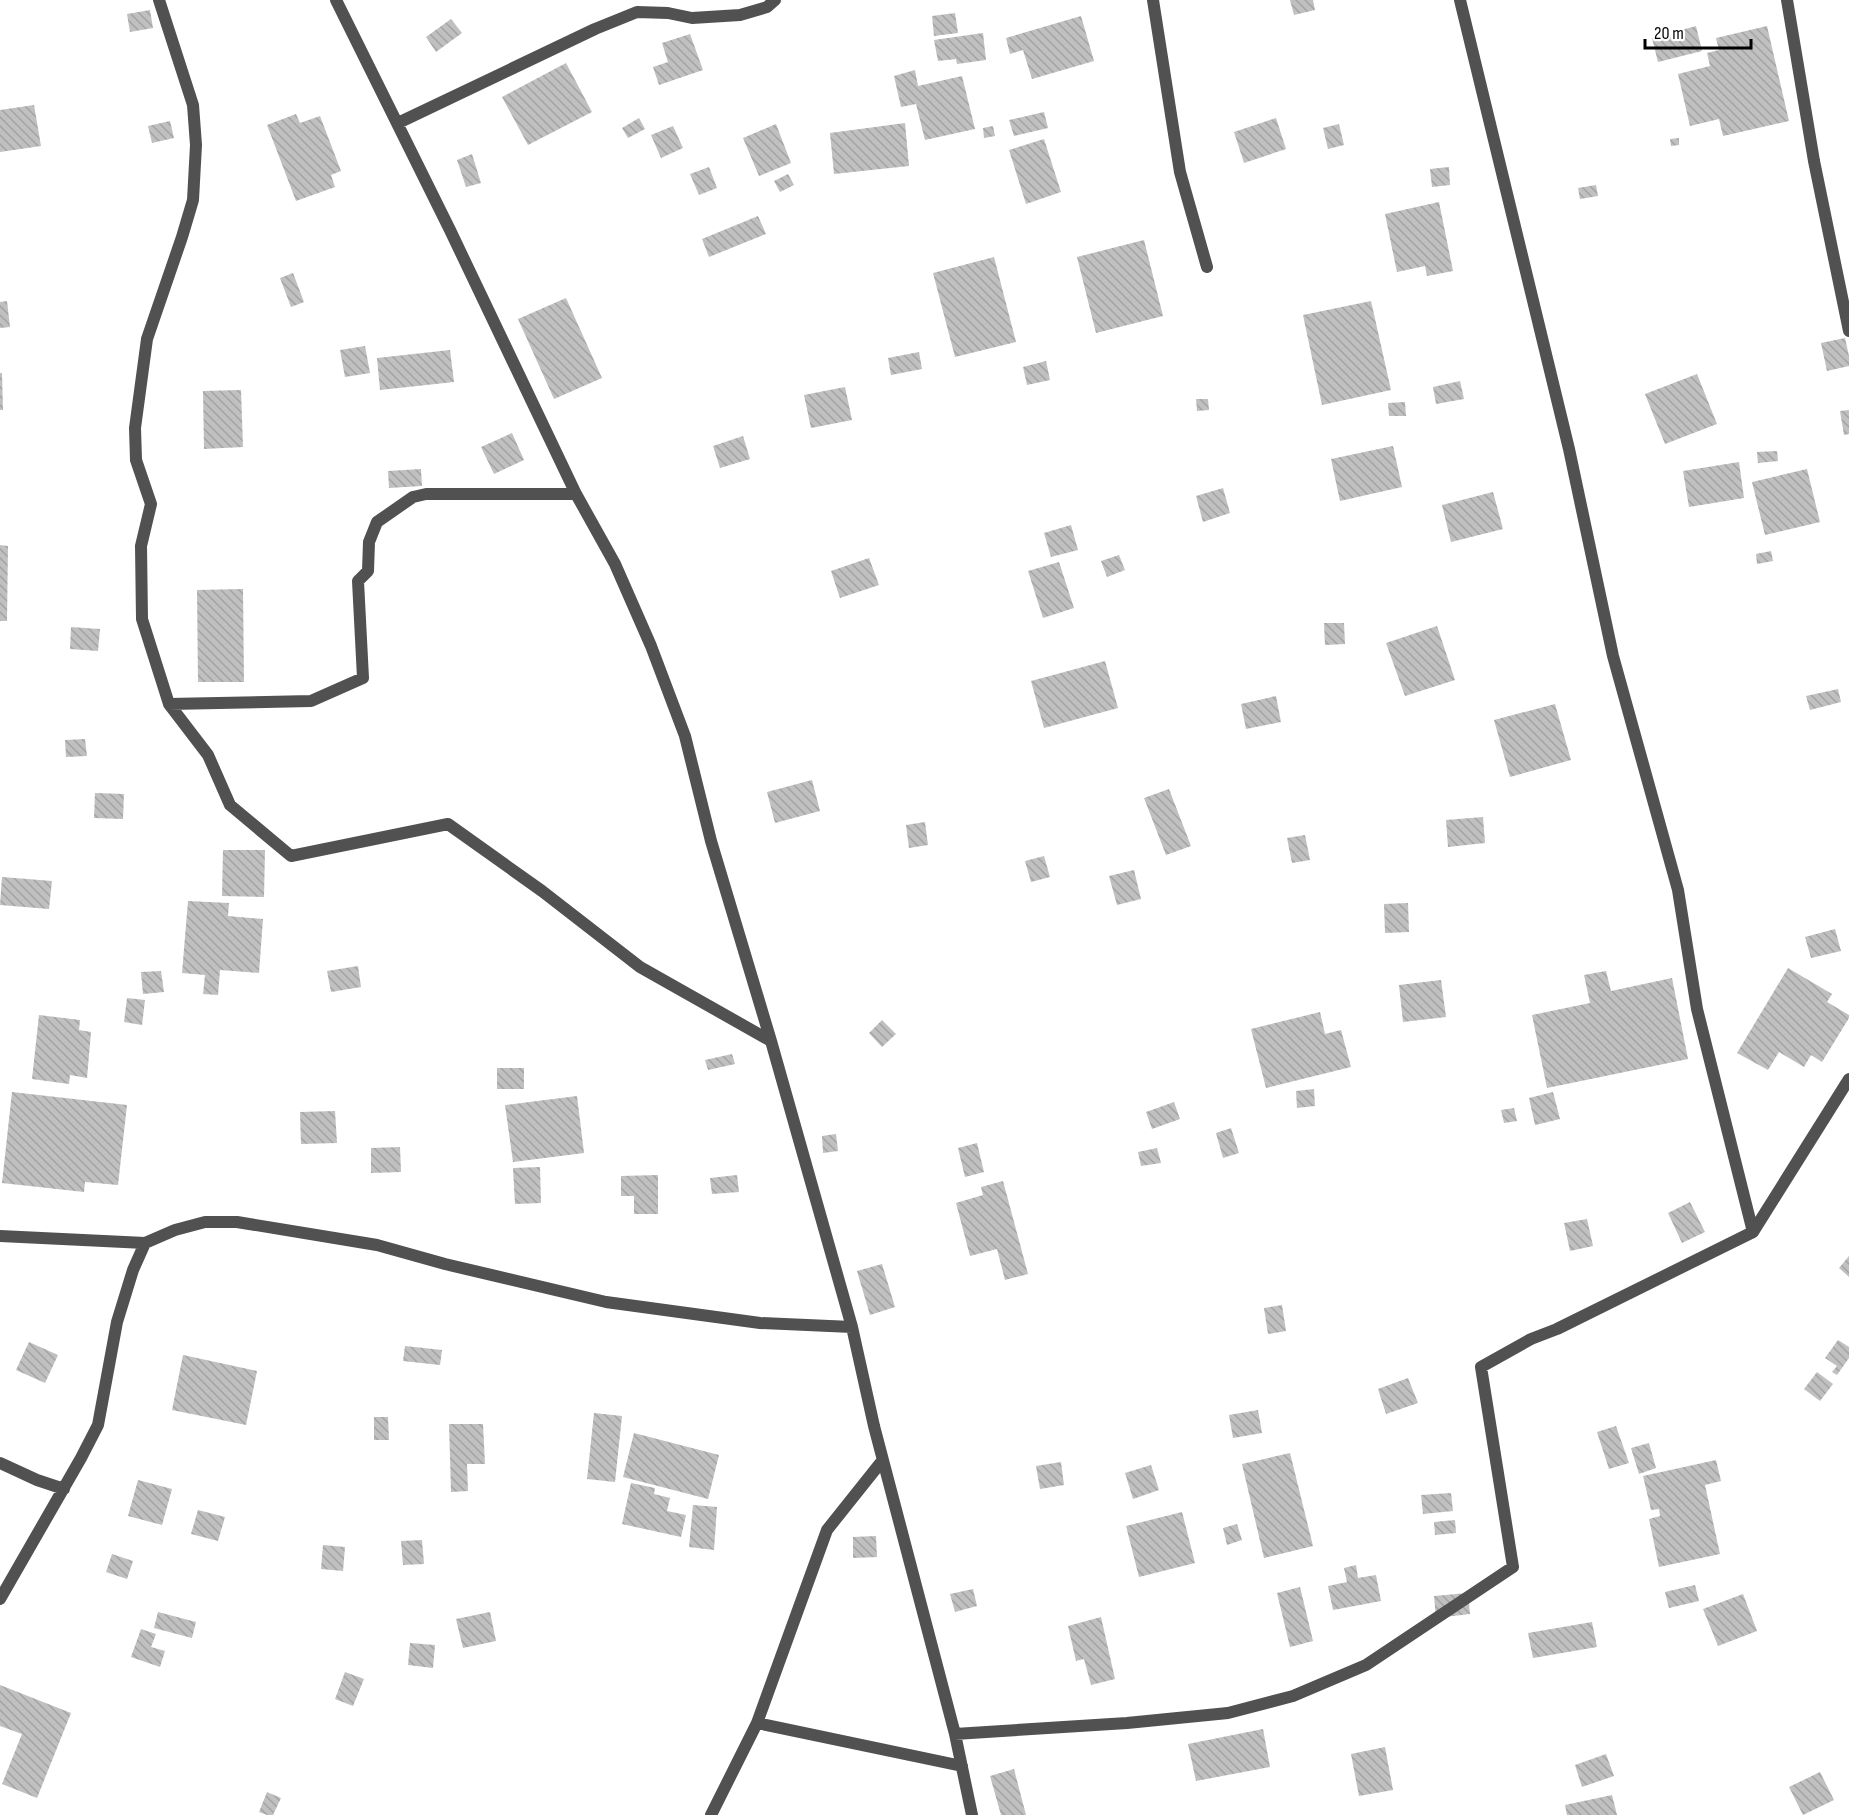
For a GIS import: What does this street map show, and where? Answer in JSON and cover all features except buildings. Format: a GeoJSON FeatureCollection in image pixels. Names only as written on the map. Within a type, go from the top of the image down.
{"type":"FeatureCollection","features":[{"type":"Feature","properties":{"kind":"street"},"geometry":{"type":"LineString","coordinates":[[159,0],[194,105],[196,145],[194,200],[147,339],[135,428],[136,460],[151,504],[141,546],[142,619],[169,704],[208,755],[230,805],[291,856],[448,824],[542,891],[640,967],[771,1041]]}},
{"type":"Feature","properties":{"kind":"street"},"geometry":{"type":"LineString","coordinates":[[336,0],[398,123],[576,494],[615,564],[651,646],[685,736],[711,841],[771,1041],[852,1327],[882,1461],[955,1734],[972,1815]]}},
{"type":"Feature","properties":{"kind":"street"},"geometry":{"type":"LineString","coordinates":[[398,123],[595,29],[637,12],[668,13],[692,18],[740,15],[767,7],[775,0]]}},
{"type":"Feature","properties":{"kind":"street"},"geometry":{"type":"LineString","coordinates":[[1153,0],[1180,172],[1207,267]]}},
{"type":"Feature","properties":{"kind":"street"},"geometry":{"type":"LineString","coordinates":[[1460,0],[1569,449],[1613,656],[1677,890],[1697,1009],[1753,1232]]}},
{"type":"Feature","properties":{"kind":"street"},"geometry":{"type":"LineString","coordinates":[[1787,0],[1814,161],[1849,331]]}},
{"type":"Feature","properties":{"kind":"street"},"geometry":{"type":"LineString","coordinates":[[169,704],[311,701],[363,678],[358,581],[368,571],[369,542],[377,522],[413,497],[426,494],[576,494]]}},
{"type":"Feature","properties":{"kind":"street"},"geometry":{"type":"LineString","coordinates":[[955,1734],[1116,1724],[1228,1713],[1293,1696],[1366,1665],[1513,1567],[1481,1366],[1531,1338],[1557,1329],[1753,1232],[1849,1079]]}},
{"type":"Feature","properties":{"kind":"street"},"geometry":{"type":"LineString","coordinates":[[0,1236],[145,1243],[175,1230],[205,1222],[237,1222],[377,1245],[445,1264],[606,1302],[760,1323],[852,1327]]}},
{"type":"Feature","properties":{"kind":"street"},"geometry":{"type":"LineString","coordinates":[[0,1599],[98,1425],[117,1322],[133,1269],[145,1243]]}},
{"type":"Feature","properties":{"kind":"street"},"geometry":{"type":"LineString","coordinates":[[711,1815],[757,1723],[827,1530],[882,1461]]}},
{"type":"Feature","properties":{"kind":"street"},"geometry":{"type":"LineString","coordinates":[[0,1463],[37,1480],[64,1489]]}},
{"type":"Feature","properties":{"kind":"street"},"geometry":{"type":"LineString","coordinates":[[757,1723],[962,1766]]}}]}
